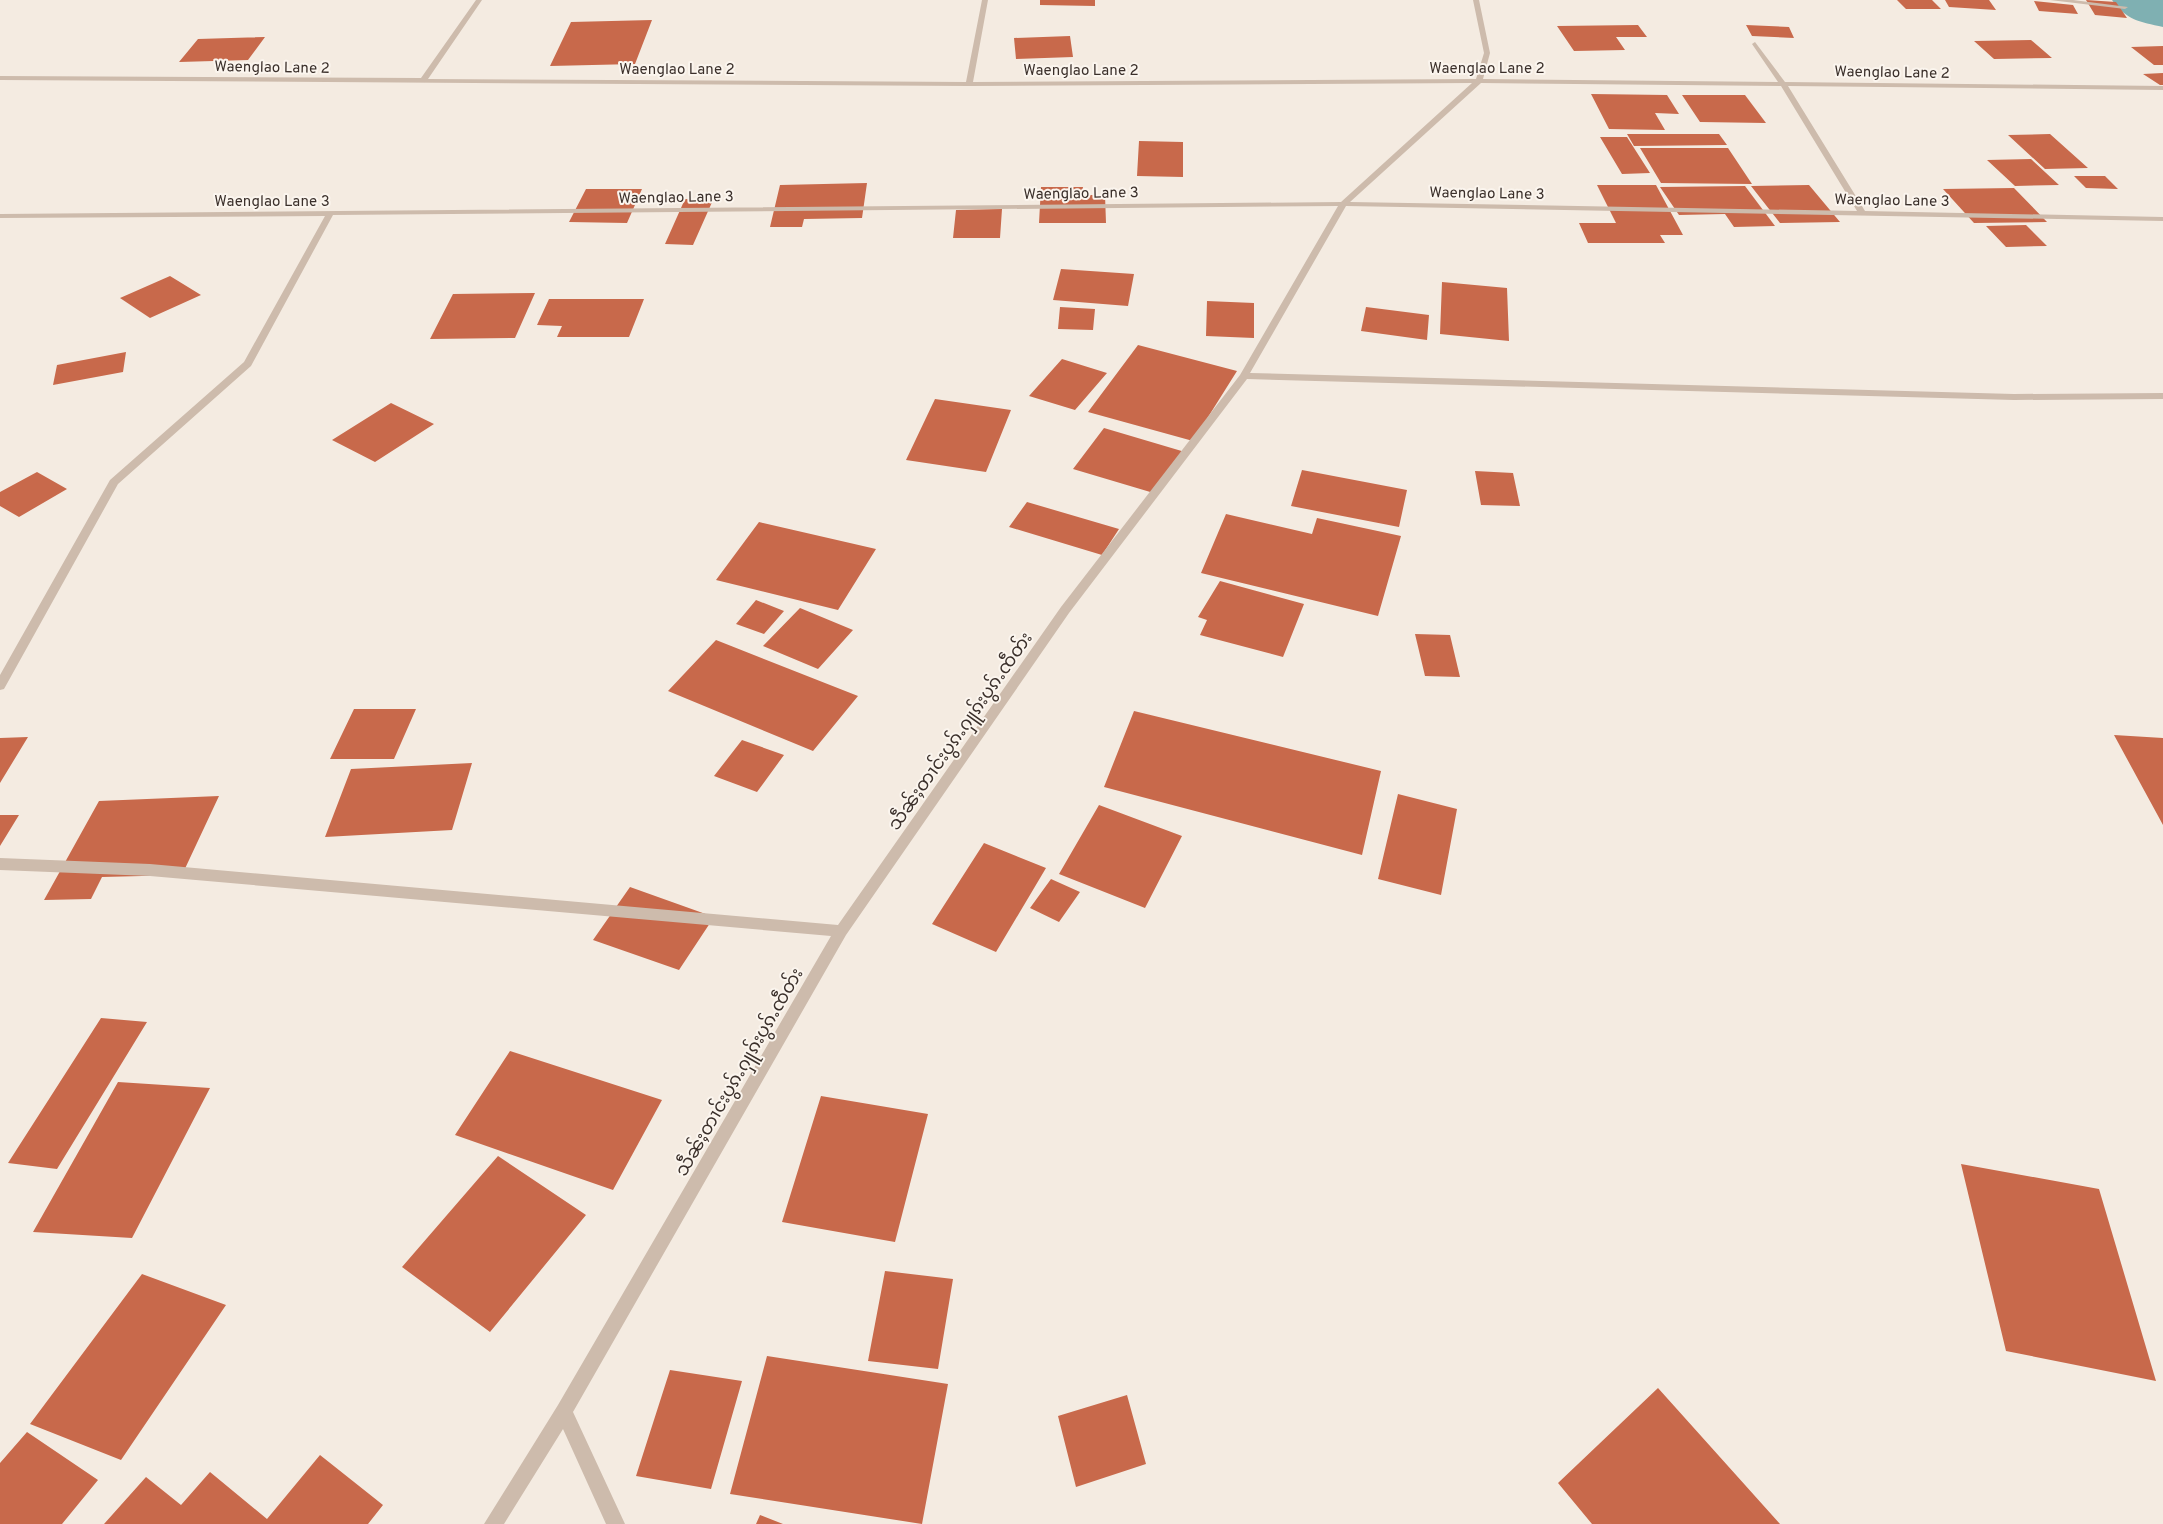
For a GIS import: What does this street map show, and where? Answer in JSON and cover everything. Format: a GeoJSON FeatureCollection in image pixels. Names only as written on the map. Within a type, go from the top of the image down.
{"type":"FeatureCollection","features":[{"type":"Feature","properties":{"kind":"street"},"geometry":{"type":"LineString","coordinates":[[422,82],[479,0]]}},
{"type":"Feature","properties":{"kind":"street"},"geometry":{"type":"LineString","coordinates":[[969,84],[985,0]]}},
{"type":"Feature","properties":{"kind":"street"},"geometry":{"type":"LineString","coordinates":[[1476,0],[1487,53],[1479,82]]}},
{"type":"Feature","properties":{"kind":"street"},"geometry":{"type":"LineString","coordinates":[[2053,0],[2125,8]]}},
{"type":"Feature","properties":{"kind":"street"},"geometry":{"type":"LineString","coordinates":[[1755,44],[1784,85],[1863,214]]}},
{"type":"Feature","properties":{"kind":"street","name":"Waenglao Lane 2"},"geometry":{"type":"LineString","coordinates":[[0,78],[969,84],[1479,82],[2163,88]]}},
{"type":"Feature","properties":{"kind":"street","name":"သဵၼ်ႈတၢင်းပွၵ်ႉႁူၵ်းပွၵ်ႉၸဵတ်း"},"geometry":{"type":"LineString","coordinates":[[493,1524],[564,1411],[841,931],[1066,610],[1244,376],[1343,204],[1479,82]]}},
{"type":"Feature","properties":{"kind":"street","name":"Waenglao Lane 3"},"geometry":{"type":"LineString","coordinates":[[0,216],[1343,204],[2163,219]]}},
{"type":"Feature","properties":{"kind":"street"},"geometry":{"type":"LineString","coordinates":[[0,686],[114,482],[248,364],[329,214]]}},
{"type":"Feature","properties":{"kind":"street"},"geometry":{"type":"LineString","coordinates":[[1244,376],[2014,398],[2163,396]]}},
{"type":"Feature","properties":{"kind":"street"},"geometry":{"type":"LineString","coordinates":[[0,864],[150,870],[841,931]]}},
{"type":"Feature","properties":{"kind":"street"},"geometry":{"type":"LineString","coordinates":[[564,1411],[616,1524]]}},
{"type":"Feature","properties":{"kind":"building"},"geometry":{"type":"Polygon","coordinates":[[[1040,0],[1095,0],[1095,6],[1040,5],[1040,0]]]}},
{"type":"Feature","properties":{"kind":"building"},"geometry":{"type":"Polygon","coordinates":[[[1897,0],[1932,0],[1941,9],[1906,9],[1897,0]]]}},
{"type":"Feature","properties":{"kind":"building"},"geometry":{"type":"Polygon","coordinates":[[[1945,0],[1989,0],[1996,10],[1949,7],[1945,0]]]}},
{"type":"Feature","properties":{"kind":"building"},"geometry":{"type":"Polygon","coordinates":[[[2086,0],[2116,2],[2127,18],[2095,15],[2086,0]]]}},
{"type":"Feature","properties":{"kind":"building"},"geometry":{"type":"Polygon","coordinates":[[[2034,1],[2073,5],[2078,14],[2039,11],[2034,1]]]}},
{"type":"Feature","properties":{"kind":"building"},"geometry":{"type":"Polygon","coordinates":[[[652,20],[635,64],[550,66],[571,22],[652,20]]]}},
{"type":"Feature","properties":{"kind":"building"},"geometry":{"type":"Polygon","coordinates":[[[1638,25],[1647,37],[1616,37],[1625,50],[1574,51],[1557,26],[1638,25]]]}},
{"type":"Feature","properties":{"kind":"building"},"geometry":{"type":"Polygon","coordinates":[[[1746,25],[1789,27],[1794,38],[1752,36],[1746,25]]]}},
{"type":"Feature","properties":{"kind":"building"},"geometry":{"type":"Polygon","coordinates":[[[1070,36],[1073,57],[1016,59],[1014,38],[1070,36]]]}},
{"type":"Feature","properties":{"kind":"building"},"geometry":{"type":"Polygon","coordinates":[[[265,37],[248,60],[179,62],[198,39],[265,37]]]}},
{"type":"Feature","properties":{"kind":"building"},"geometry":{"type":"Polygon","coordinates":[[[2031,40],[2052,58],[1994,59],[1974,41],[2031,40]]]}},
{"type":"Feature","properties":{"kind":"building"},"geometry":{"type":"Polygon","coordinates":[[[2163,46],[2163,65],[2154,65],[2131,47],[2163,46]]]}},
{"type":"Feature","properties":{"kind":"building"},"geometry":{"type":"Polygon","coordinates":[[[2163,73],[2163,85],[2143,74],[2163,73]]]}},
{"type":"Feature","properties":{"kind":"building"},"geometry":{"type":"Polygon","coordinates":[[[1591,94],[1667,95],[1679,114],[1655,113],[1665,130],[1609,129],[1591,94]]]}},
{"type":"Feature","properties":{"kind":"building"},"geometry":{"type":"Polygon","coordinates":[[[1682,95],[1745,95],[1766,123],[1700,122],[1682,95]]]}},
{"type":"Feature","properties":{"kind":"building"},"geometry":{"type":"Polygon","coordinates":[[[1627,134],[1719,134],[1727,145],[1634,146],[1627,134]]]}},
{"type":"Feature","properties":{"kind":"building"},"geometry":{"type":"Polygon","coordinates":[[[2050,134],[2088,168],[2045,169],[2008,135],[2050,134]]]}},
{"type":"Feature","properties":{"kind":"building"},"geometry":{"type":"Polygon","coordinates":[[[1600,137],[1627,137],[1650,173],[1622,174],[1600,137]]]}},
{"type":"Feature","properties":{"kind":"building"},"geometry":{"type":"Polygon","coordinates":[[[1139,141],[1183,142],[1183,177],[1137,176],[1139,141]]]}},
{"type":"Feature","properties":{"kind":"building"},"geometry":{"type":"Polygon","coordinates":[[[1640,148],[1728,148],[1752,184],[1661,183],[1640,148]]]}},
{"type":"Feature","properties":{"kind":"building"},"geometry":{"type":"Polygon","coordinates":[[[2031,159],[2059,185],[2015,186],[1987,160],[2031,159]]]}},
{"type":"Feature","properties":{"kind":"building"},"geometry":{"type":"Polygon","coordinates":[[[2074,176],[2105,176],[2118,189],[2086,188],[2074,176]]]}},
{"type":"Feature","properties":{"kind":"building"},"geometry":{"type":"Polygon","coordinates":[[[867,183],[862,218],[804,219],[802,227],[770,227],[780,185],[867,183]]]}},
{"type":"Feature","properties":{"kind":"building"},"geometry":{"type":"Polygon","coordinates":[[[1597,185],[1656,185],[1683,235],[1660,235],[1665,243],[1588,243],[1579,223],[1616,223],[1597,185]]]}},
{"type":"Feature","properties":{"kind":"building"},"geometry":{"type":"Polygon","coordinates":[[[1809,185],[1840,222],[1780,223],[1751,186],[1809,185]]]}},
{"type":"Feature","properties":{"kind":"building"},"geometry":{"type":"Polygon","coordinates":[[[1745,186],[1775,226],[1734,227],[1725,214],[1679,215],[1660,187],[1745,186]]]}},
{"type":"Feature","properties":{"kind":"building"},"geometry":{"type":"Polygon","coordinates":[[[1041,187],[1083,187],[1082,195],[1105,195],[1106,223],[1039,223],[1041,187]]]}},
{"type":"Feature","properties":{"kind":"building"},"geometry":{"type":"Polygon","coordinates":[[[2014,188],[2047,222],[1974,223],[1943,189],[2014,188]]]}},
{"type":"Feature","properties":{"kind":"building"},"geometry":{"type":"Polygon","coordinates":[[[586,189],[642,189],[627,223],[569,222],[586,189]]]}},
{"type":"Feature","properties":{"kind":"building"},"geometry":{"type":"Polygon","coordinates":[[[685,199],[713,200],[693,245],[665,244],[685,199]]]}},
{"type":"Feature","properties":{"kind":"building"},"geometry":{"type":"Polygon","coordinates":[[[1002,209],[1000,238],[953,238],[956,210],[1002,209]]]}},
{"type":"Feature","properties":{"kind":"building"},"geometry":{"type":"Polygon","coordinates":[[[2026,225],[2047,246],[2006,247],[1986,226],[2026,225]]]}},
{"type":"Feature","properties":{"kind":"building"},"geometry":{"type":"Polygon","coordinates":[[[1061,269],[1134,274],[1128,306],[1053,300],[1061,269]]]}},
{"type":"Feature","properties":{"kind":"building"},"geometry":{"type":"Polygon","coordinates":[[[170,276],[201,295],[150,318],[120,298],[170,276]]]}},
{"type":"Feature","properties":{"kind":"building"},"geometry":{"type":"Polygon","coordinates":[[[1442,282],[1507,288],[1509,341],[1440,334],[1442,282]]]}},
{"type":"Feature","properties":{"kind":"building"},"geometry":{"type":"Polygon","coordinates":[[[535,293],[515,338],[430,339],[453,294],[535,293]]]}},
{"type":"Feature","properties":{"kind":"building"},"geometry":{"type":"Polygon","coordinates":[[[549,299],[644,299],[629,337],[557,337],[562,326],[537,325],[549,299]]]}},
{"type":"Feature","properties":{"kind":"building"},"geometry":{"type":"Polygon","coordinates":[[[1207,301],[1254,303],[1254,338],[1206,336],[1207,301]]]}},
{"type":"Feature","properties":{"kind":"building"},"geometry":{"type":"Polygon","coordinates":[[[1060,307],[1095,309],[1093,330],[1058,329],[1060,307]]]}},
{"type":"Feature","properties":{"kind":"building"},"geometry":{"type":"Polygon","coordinates":[[[1366,307],[1429,315],[1427,340],[1361,331],[1366,307]]]}},
{"type":"Feature","properties":{"kind":"building"},"geometry":{"type":"Polygon","coordinates":[[[1138,345],[1237,371],[1193,441],[1088,412],[1138,345]]]}},
{"type":"Feature","properties":{"kind":"building"},"geometry":{"type":"Polygon","coordinates":[[[126,352],[123,372],[53,385],[57,365],[126,352]]]}},
{"type":"Feature","properties":{"kind":"building"},"geometry":{"type":"Polygon","coordinates":[[[1062,359],[1107,373],[1075,410],[1029,396],[1062,359]]]}},
{"type":"Feature","properties":{"kind":"building"},"geometry":{"type":"Polygon","coordinates":[[[935,399],[1011,410],[986,472],[906,460],[935,399]]]}},
{"type":"Feature","properties":{"kind":"building"},"geometry":{"type":"Polygon","coordinates":[[[391,403],[434,424],[375,462],[332,440],[391,403]]]}},
{"type":"Feature","properties":{"kind":"building"},"geometry":{"type":"Polygon","coordinates":[[[1104,428],[1185,452],[1157,494],[1073,469],[1104,428]]]}},
{"type":"Feature","properties":{"kind":"building"},"geometry":{"type":"Polygon","coordinates":[[[1302,470],[1407,490],[1399,527],[1291,506],[1302,470]]]}},
{"type":"Feature","properties":{"kind":"building"},"geometry":{"type":"Polygon","coordinates":[[[1475,471],[1513,473],[1520,506],[1481,505],[1475,471]]]}},
{"type":"Feature","properties":{"kind":"building"},"geometry":{"type":"Polygon","coordinates":[[[37,472],[67,489],[19,517],[0,506],[0,492],[37,472]]]}},
{"type":"Feature","properties":{"kind":"building"},"geometry":{"type":"Polygon","coordinates":[[[1027,502],[1119,529],[1102,555],[1009,527],[1027,502]]]}},
{"type":"Feature","properties":{"kind":"building"},"geometry":{"type":"Polygon","coordinates":[[[1226,514],[1312,534],[1317,518],[1401,536],[1378,616],[1201,573],[1226,514]]]}},
{"type":"Feature","properties":{"kind":"building"},"geometry":{"type":"Polygon","coordinates":[[[759,522],[876,549],[838,610],[716,580],[759,522]]]}},
{"type":"Feature","properties":{"kind":"building"},"geometry":{"type":"Polygon","coordinates":[[[1220,581],[1304,604],[1283,657],[1200,635],[1207,620],[1198,617],[1220,581]]]}},
{"type":"Feature","properties":{"kind":"building"},"geometry":{"type":"Polygon","coordinates":[[[756,600],[784,611],[764,634],[736,624],[756,600]]]}},
{"type":"Feature","properties":{"kind":"building"},"geometry":{"type":"Polygon","coordinates":[[[800,608],[853,630],[818,669],[763,646],[800,608]]]}},
{"type":"Feature","properties":{"kind":"building"},"geometry":{"type":"Polygon","coordinates":[[[1415,634],[1450,635],[1460,677],[1425,676],[1415,634]]]}},
{"type":"Feature","properties":{"kind":"building"},"geometry":{"type":"Polygon","coordinates":[[[716,640],[858,696],[813,751],[668,691],[716,640]]]}},
{"type":"Feature","properties":{"kind":"building"},"geometry":{"type":"Polygon","coordinates":[[[354,709],[416,709],[394,759],[330,759],[354,709]]]}},
{"type":"Feature","properties":{"kind":"building"},"geometry":{"type":"Polygon","coordinates":[[[1134,711],[1381,771],[1362,855],[1104,787],[1134,711]]]}},
{"type":"Feature","properties":{"kind":"building"},"geometry":{"type":"Polygon","coordinates":[[[2114,735],[2163,738],[2163,825],[2114,735]]]}},
{"type":"Feature","properties":{"kind":"building"},"geometry":{"type":"Polygon","coordinates":[[[28,737],[0,783],[0,738],[28,737]]]}},
{"type":"Feature","properties":{"kind":"building"},"geometry":{"type":"Polygon","coordinates":[[[742,740],[784,755],[757,792],[714,776],[742,740]]]}},
{"type":"Feature","properties":{"kind":"building"},"geometry":{"type":"Polygon","coordinates":[[[472,763],[452,830],[325,837],[351,769],[472,763]]]}},
{"type":"Feature","properties":{"kind":"building"},"geometry":{"type":"Polygon","coordinates":[[[1398,794],[1457,809],[1441,895],[1378,879],[1398,794]]]}},
{"type":"Feature","properties":{"kind":"building"},"geometry":{"type":"Polygon","coordinates":[[[219,796],[182,875],[102,877],[91,899],[44,900],[99,801],[219,796]]]}},
{"type":"Feature","properties":{"kind":"building"},"geometry":{"type":"Polygon","coordinates":[[[1099,805],[1182,836],[1145,908],[1059,874],[1099,805]]]}},
{"type":"Feature","properties":{"kind":"building"},"geometry":{"type":"Polygon","coordinates":[[[0,815],[19,815],[0,846],[0,815]]]}},
{"type":"Feature","properties":{"kind":"building"},"geometry":{"type":"Polygon","coordinates":[[[984,843],[1046,868],[996,952],[932,924],[984,843]]]}},
{"type":"Feature","properties":{"kind":"building"},"geometry":{"type":"Polygon","coordinates":[[[1051,879],[1080,892],[1059,922],[1030,908],[1051,879]]]}},
{"type":"Feature","properties":{"kind":"building"},"geometry":{"type":"Polygon","coordinates":[[[630,887],[714,917],[679,970],[593,940],[630,887]]]}},
{"type":"Feature","properties":{"kind":"building"},"geometry":{"type":"Polygon","coordinates":[[[101,1018],[147,1022],[57,1169],[8,1163],[101,1018]]]}},
{"type":"Feature","properties":{"kind":"building"},"geometry":{"type":"Polygon","coordinates":[[[510,1051],[662,1100],[613,1190],[455,1135],[510,1051]]]}},
{"type":"Feature","properties":{"kind":"building"},"geometry":{"type":"Polygon","coordinates":[[[118,1082],[210,1088],[132,1238],[33,1232],[118,1082]]]}},
{"type":"Feature","properties":{"kind":"building"},"geometry":{"type":"Polygon","coordinates":[[[821,1096],[928,1114],[895,1242],[782,1222],[821,1096]]]}},
{"type":"Feature","properties":{"kind":"building"},"geometry":{"type":"Polygon","coordinates":[[[498,1156],[586,1215],[490,1332],[402,1267],[498,1156]]]}},
{"type":"Feature","properties":{"kind":"building"},"geometry":{"type":"Polygon","coordinates":[[[1961,1164],[2099,1189],[2156,1381],[2006,1351],[1961,1164]]]}},
{"type":"Feature","properties":{"kind":"building"},"geometry":{"type":"Polygon","coordinates":[[[885,1271],[953,1279],[938,1369],[868,1361],[885,1271]]]}},
{"type":"Feature","properties":{"kind":"building"},"geometry":{"type":"Polygon","coordinates":[[[142,1274],[226,1305],[121,1460],[30,1424],[142,1274]]]}},
{"type":"Feature","properties":{"kind":"building"},"geometry":{"type":"Polygon","coordinates":[[[767,1356],[948,1384],[922,1524],[730,1494],[767,1356]]]}},
{"type":"Feature","properties":{"kind":"building"},"geometry":{"type":"Polygon","coordinates":[[[670,1370],[742,1381],[711,1489],[636,1476],[670,1370]]]}},
{"type":"Feature","properties":{"kind":"building"},"geometry":{"type":"Polygon","coordinates":[[[1658,1388],[1780,1524],[1592,1524],[1558,1483],[1658,1388]]]}},
{"type":"Feature","properties":{"kind":"building"},"geometry":{"type":"Polygon","coordinates":[[[1127,1395],[1146,1464],[1076,1487],[1058,1416],[1127,1395]]]}},
{"type":"Feature","properties":{"kind":"building"},"geometry":{"type":"Polygon","coordinates":[[[27,1432],[98,1480],[62,1524],[0,1524],[0,1463],[27,1432]]]}},
{"type":"Feature","properties":{"kind":"building"},"geometry":{"type":"Polygon","coordinates":[[[320,1455],[383,1505],[368,1524],[104,1524],[146,1477],[181,1505],[210,1472],[267,1519],[320,1455]]]}},
{"type":"Feature","properties":{"kind":"building"},"geometry":{"type":"Polygon","coordinates":[[[760,1515],[783,1524],[756,1524],[760,1515]]]}},
{"type":"Feature","properties":{"kind":"waterway"},"geometry":{"type":"LineString","coordinates":[[2142,0],[2163,9]]}}]}
